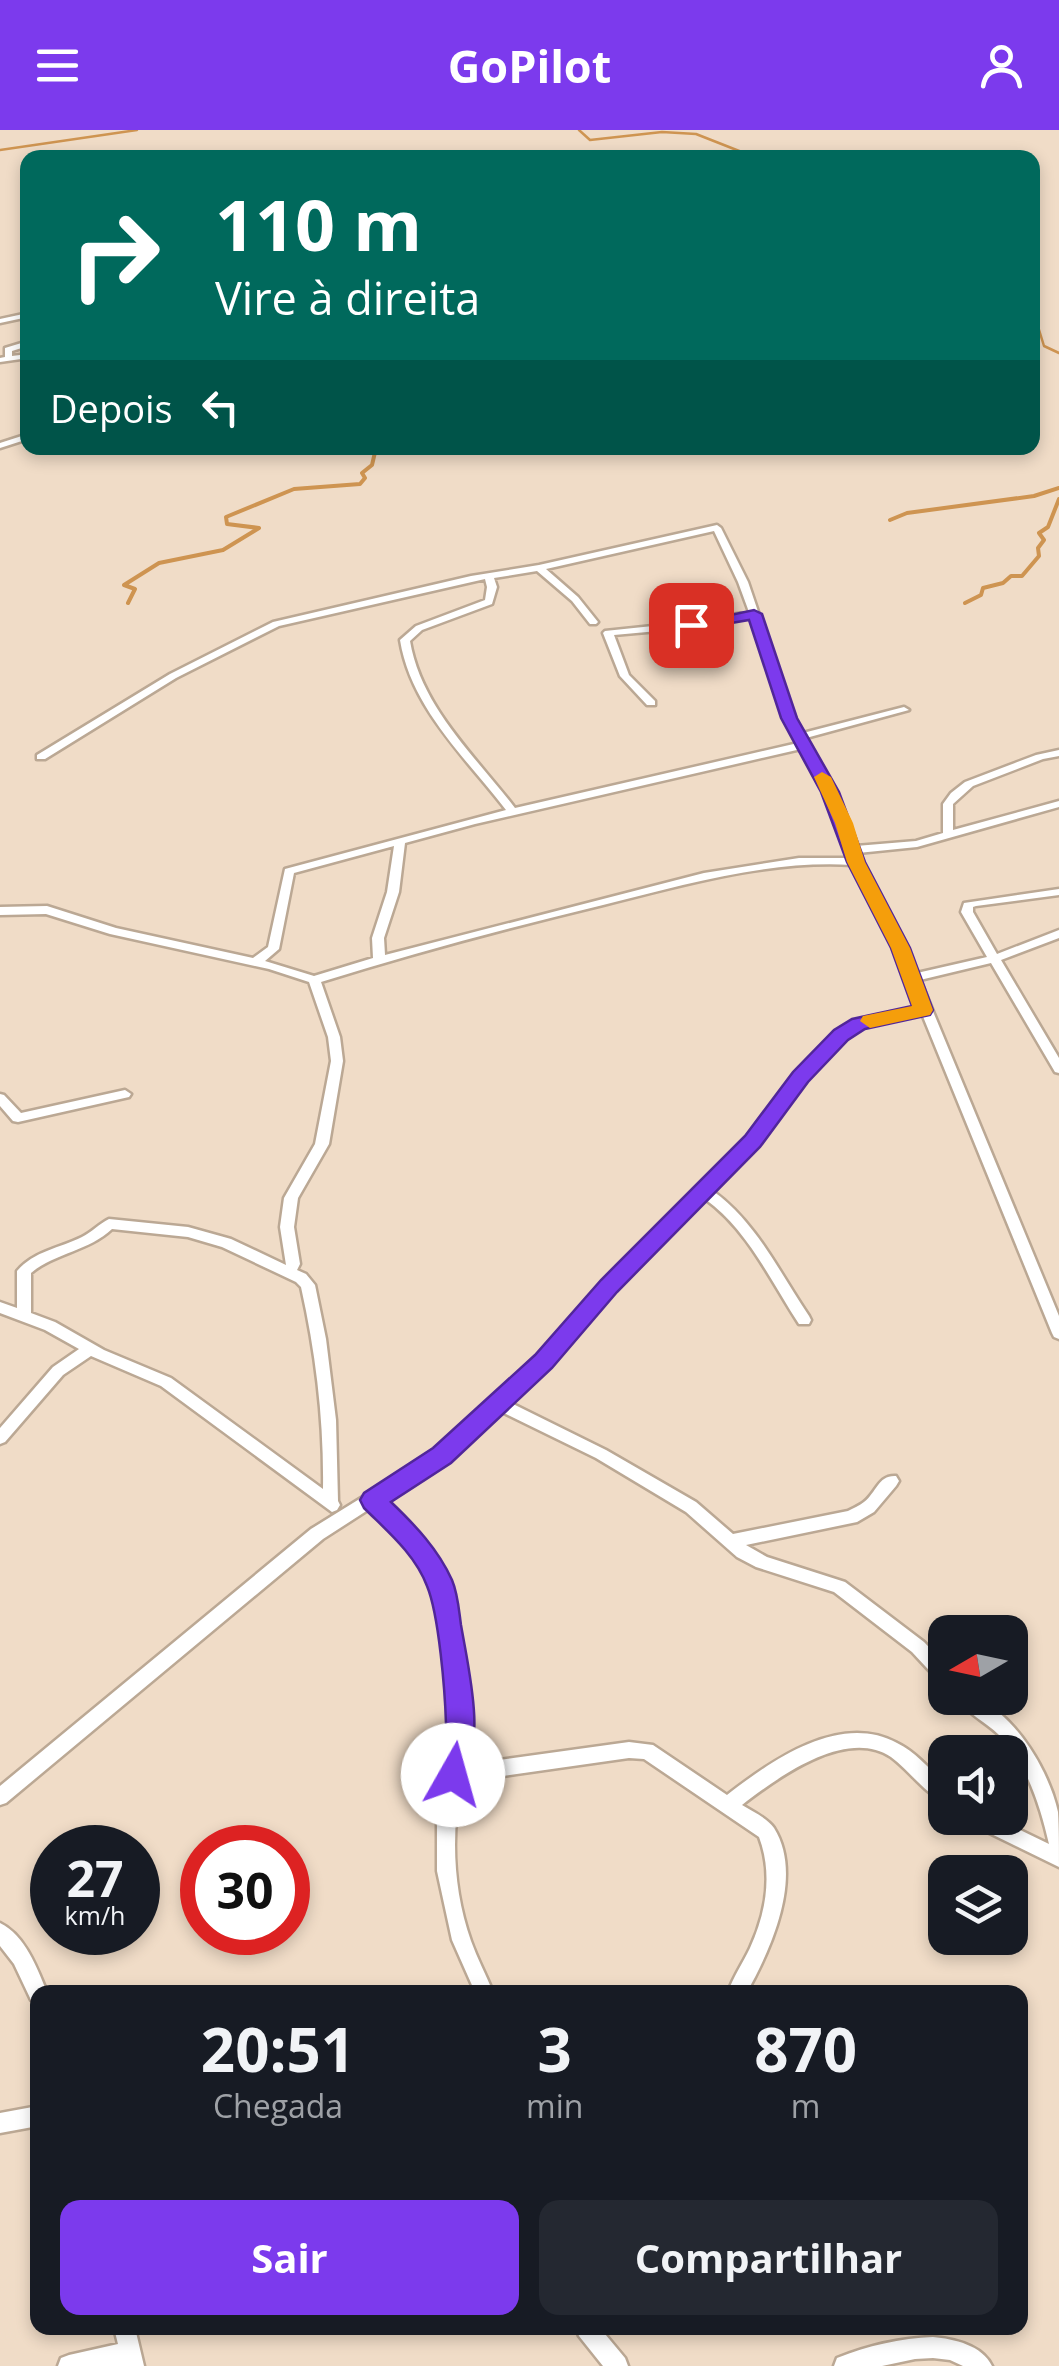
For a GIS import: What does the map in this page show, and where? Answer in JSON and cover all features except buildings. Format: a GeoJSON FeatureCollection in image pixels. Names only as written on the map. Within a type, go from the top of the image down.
{"type":"FeatureCollection","features":[{"type":"Feature","properties":{"kind":"street"},"geometry":{"type":"LineString","coordinates":[[41,757],[173,676],[276,624],[701,533],[722,538],[754,614],[766,658],[802,741],[830,792],[923,1010],[963,1093],[1059,1333]]}},
{"type":"Feature","properties":{"kind":"street"},"geometry":{"type":"LineString","coordinates":[[539,568],[576,599],[593,622]]}},
{"type":"Feature","properties":{"kind":"street"},"geometry":{"type":"LineString","coordinates":[[489,576],[489,602],[419,628],[404,640],[405,652],[431,704],[513,812]]}},
{"type":"Feature","properties":{"kind":"street"},"geometry":{"type":"LineString","coordinates":[[651,704],[625,676],[608,632],[691,625],[754,614]]}},
{"type":"Feature","properties":{"kind":"street"},"geometry":{"type":"LineString","coordinates":[[256,962],[273,949],[289,871],[802,741],[904,710]]}},
{"type":"Feature","properties":{"kind":"street"},"geometry":{"type":"LineString","coordinates":[[948,836],[948,804],[968,782],[1016,768],[1024,760],[1059,753]]}},
{"type":"Feature","properties":{"kind":"street"},"geometry":{"type":"LineString","coordinates":[[0,911],[47,910],[114,931],[256,962],[314,980],[680,883],[904,847],[1058,805]]}},
{"type":"Feature","properties":{"kind":"street"},"geometry":{"type":"LineString","coordinates":[[378,960],[378,938],[394,892],[400,841]]}},
{"type":"Feature","properties":{"kind":"street"},"geometry":{"type":"LineString","coordinates":[[1059,892],[968,905],[967,912],[1059,1069]]}},
{"type":"Feature","properties":{"kind":"street"},"geometry":{"type":"LineString","coordinates":[[911,978],[994,959],[1059,934]]}},
{"type":"Feature","properties":{"kind":"street"},"geometry":{"type":"LineString","coordinates":[[289,1272],[293,1264],[287,1227],[292,1198],[322,1144],[337,1061],[334,1036],[314,980]]}},
{"type":"Feature","properties":{"kind":"street"},"geometry":{"type":"LineString","coordinates":[[0,1797],[345,1514],[442,1455],[544,1362],[609,1286],[753,1142],[800,1077],[841,1035],[859,1024],[923,1010]]}},
{"type":"Feature","properties":{"kind":"street"},"geometry":{"type":"LineString","coordinates":[[0,1098],[18,1118],[125,1094]]}},
{"type":"Feature","properties":{"kind":"street"},"geometry":{"type":"LineString","coordinates":[[704,1192],[728,1208],[758,1240],[782,1290],[804,1320]]}},
{"type":"Feature","properties":{"kind":"street"},"geometry":{"type":"LineString","coordinates":[[24,1316],[24,1271],[34,1262],[98,1235],[109,1224],[188,1232],[226,1243],[289,1272],[308,1285],[319,1334],[332,1446],[330,1502]]}},
{"type":"Feature","properties":{"kind":"street"},"geometry":{"type":"LineString","coordinates":[[0,1307],[166,1382],[345,1514]]}},
{"type":"Feature","properties":{"kind":"street"},"geometry":{"type":"LineString","coordinates":[[0,1438],[58,1371],[90,1348]]}},
{"type":"Feature","properties":{"kind":"street"},"geometry":{"type":"LineString","coordinates":[[498,1404],[600,1454],[691,1506],[730,1541],[762,1562],[839,1587],[928,1657]]}},
{"type":"Feature","properties":{"kind":"street"},"geometry":{"type":"LineString","coordinates":[[730,1541],[850,1517],[869,1507],[891,1481]]}},
{"type":"Feature","properties":{"kind":"street"},"geometry":{"type":"LineString","coordinates":[[373,1500],[414,1541],[440,1584],[459,1693],[460,1740],[446,1815],[446,1871],[462,1940],[481,1985]]}},
{"type":"Feature","properties":{"kind":"street"},"geometry":{"type":"LineString","coordinates":[[986,1715],[1008,1733],[1035,1776],[1047,1801],[1059,1850]]}},
{"type":"Feature","properties":{"kind":"street"},"geometry":{"type":"LineString","coordinates":[[728,1804],[774,1769],[840,1742],[877,1742],[893,1749],[928,1779]]}},
{"type":"Feature","properties":{"kind":"street"},"geometry":{"type":"LineString","coordinates":[[453,1775],[647,1751],[728,1804],[766,1832],[776,1852],[778,1882],[754,1965],[741,1985]]}},
{"type":"Feature","properties":{"kind":"street"},"geometry":{"type":"LineString","coordinates":[[1012,1835],[1059,1858]]}},
{"type":"Feature","properties":{"kind":"street"},"geometry":{"type":"LineString","coordinates":[[0,1932],[21,1957],[34,1985]]}},
{"type":"Feature","properties":{"kind":"street"},"geometry":{"type":"LineString","coordinates":[[0,2123],[30,2117]]}},
{"type":"Feature","properties":{"kind":"street"},"geometry":{"type":"LineString","coordinates":[[593,2335],[617,2366]]}},
{"type":"Feature","properties":{"kind":"street"},"geometry":{"type":"LineString","coordinates":[[845,2366],[893,2352],[946,2347],[981,2366]]}},
{"type":"Feature","properties":{"kind":"street"},"geometry":{"type":"LineString","coordinates":[[70,2366],[132,2359]]}},
{"type":"Feature","properties":{"kind":"waterway"},"geometry":{"type":"LineString","coordinates":[[0,150],[137,130]]}},
{"type":"Feature","properties":{"kind":"waterway"},"geometry":{"type":"LineString","coordinates":[[579,130],[590,140],[662,132],[696,134],[737,150]]}},
{"type":"Feature","properties":{"kind":"waterway"},"geometry":{"type":"LineString","coordinates":[[1040,333],[1044,346],[1059,353]]}},
{"type":"Feature","properties":{"kind":"waterway"},"geometry":{"type":"LineString","coordinates":[[0,357],[20,354]]}},
{"type":"Feature","properties":{"kind":"waterway"},"geometry":{"type":"LineString","coordinates":[[128,603],[135,589],[124,585],[159,563],[223,550],[259,528],[227,524],[226,517],[294,489],[360,484],[365,478],[362,473],[372,465],[374,455]]}},
{"type":"Feature","properties":{"kind":"waterway"},"geometry":{"type":"LineString","coordinates":[[890,520],[907,513],[1034,496],[1059,488]]}},
{"type":"Feature","properties":{"kind":"waterway"},"geometry":{"type":"LineString","coordinates":[[965,603],[981,595],[983,588],[1003,583],[1011,576],[1022,576],[1039,556],[1038,548],[1044,540],[1039,533],[1048,527],[1059,499]]}},
{"type":"Feature","properties":{"kind":"slow traffic"},"geometry":{"type":"LineString","coordinates":[[822,777],[844,823],[856,862],[901,948],[923,1010],[870,1021]]}},
{"type":"Feature","properties":{"kind":"route"},"geometry":{"type":"LineString","coordinates":[[453,1775],[460,1740],[459,1693],[440,1584],[414,1541],[373,1500],[442,1455],[544,1362],[609,1286],[753,1142],[800,1077],[841,1035],[859,1024],[923,1010],[901,948],[856,862],[830,792],[789,718],[754,614],[691,625]]}}]}
